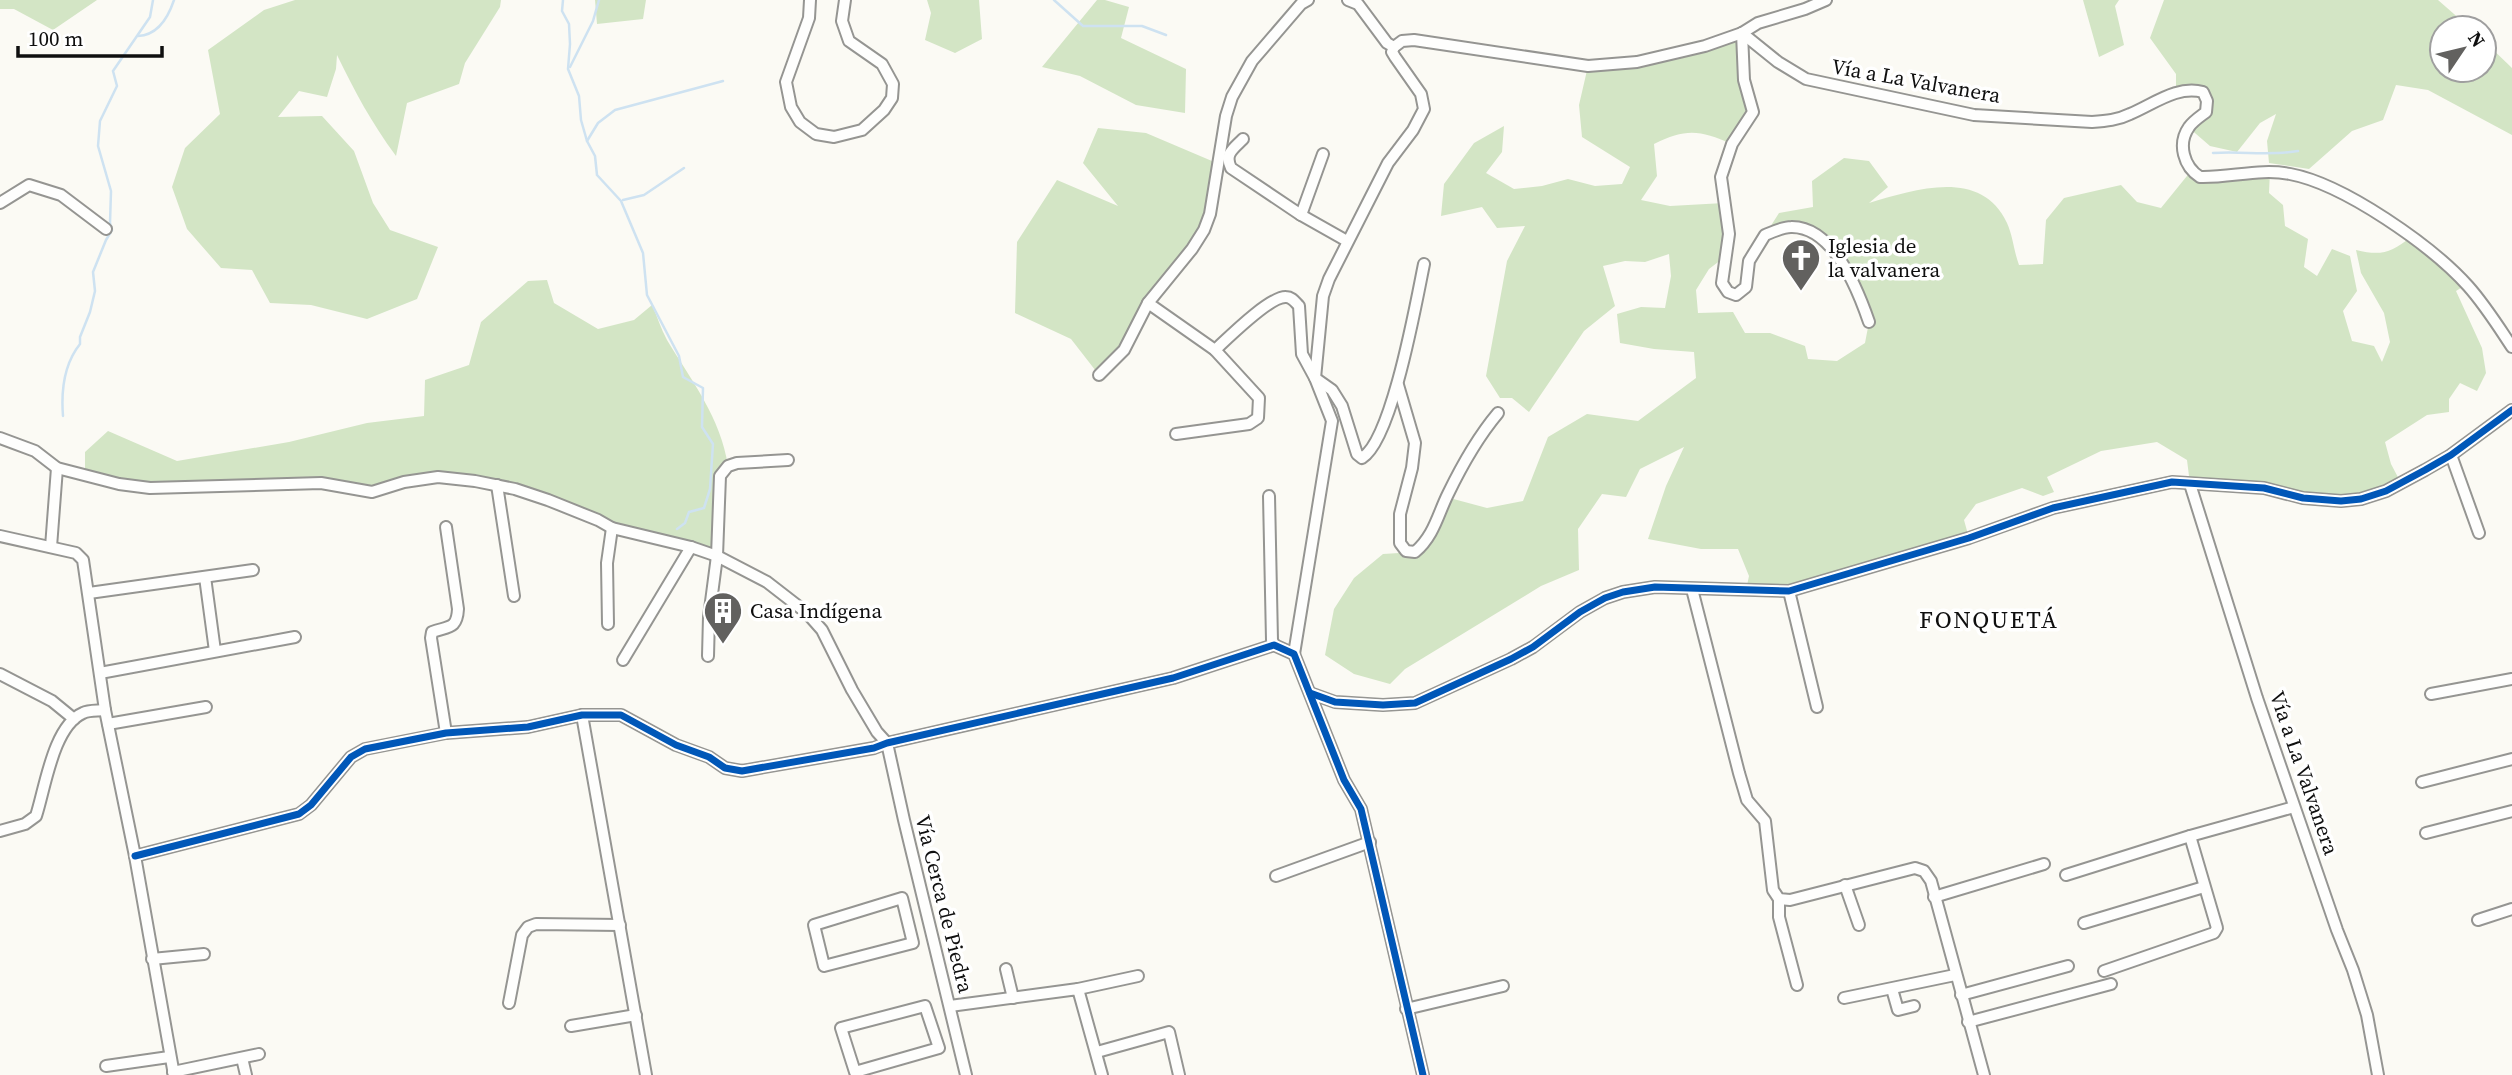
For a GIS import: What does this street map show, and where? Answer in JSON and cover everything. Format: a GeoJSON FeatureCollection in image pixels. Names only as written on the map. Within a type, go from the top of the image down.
{"type":"FeatureCollection","features":[{"type":"Feature","properties":{"kind":"street"},"geometry":{"type":"LineString","coordinates":[[810,0],[808,18],[786,82],[791,107],[800,122],[816,134],[834,137],[862,130],[884,110],[892,98],[893,84],[882,64],[849,41],[842,21],[845,0]]}},
{"type":"Feature","properties":{"kind":"street"},"geometry":{"type":"LineString","coordinates":[[1099,374],[1124,350],[1148,303],[1187,256],[1204,230],[1210,214],[1226,116],[1241,80],[1252,61],[1301,4],[1308,0]]}},
{"type":"Feature","properties":{"kind":"street"},"geometry":{"type":"LineString","coordinates":[[1348,0],[1358,4],[1387,43],[1394,47]]}},
{"type":"Feature","properties":{"kind":"street"},"geometry":{"type":"LineString","coordinates":[[1315,378],[1323,296],[1329,279],[1388,163],[1413,130],[1424,108],[1421,94],[1392,52],[1402,41],[1414,40],[1588,66],[1637,62],[1705,46],[1742,33],[1758,23],[1826,0]]}},
{"type":"Feature","properties":{"kind":"street"},"geometry":{"type":"LineString","coordinates":[[1742,33],[1745,80],[1753,112],[1732,144],[1721,177],[1729,233],[1722,283],[1728,292],[1736,295],[1746,287],[1749,261],[1765,235],[1790,226],[1812,232],[1829,245],[1858,290],[1869,322]]}},
{"type":"Feature","properties":{"kind":"street","name":"Vía a La Valvanera"},"geometry":{"type":"LineString","coordinates":[[1742,33],[1778,62],[1806,79],[1974,115],[2112,121],[2176,92],[2190,88],[2203,92],[2207,101],[2206,112],[2188,127],[2184,145],[2183,155],[2191,171],[2200,177],[2270,171],[2292,174],[2323,184],[2354,199],[2447,265],[2486,307],[2512,347]]}},
{"type":"Feature","properties":{"kind":"street"},"geometry":{"type":"LineString","coordinates":[[1243,139],[1228,153],[1227,160],[1231,168],[1301,215],[1347,241]]}},
{"type":"Feature","properties":{"kind":"street"},"geometry":{"type":"LineString","coordinates":[[1301,215],[1323,154]]}},
{"type":"Feature","properties":{"kind":"street"},"geometry":{"type":"LineString","coordinates":[[0,203],[29,185],[61,195],[106,229]]}},
{"type":"Feature","properties":{"kind":"street"},"geometry":{"type":"LineString","coordinates":[[1315,378],[1332,390],[1342,406],[1357,454],[1362,458],[1373,449],[1387,421],[1424,264]]}},
{"type":"Feature","properties":{"kind":"street"},"geometry":{"type":"LineString","coordinates":[[1215,350],[1257,312],[1283,296],[1291,298],[1300,306],[1302,354],[1332,421],[1294,654],[1344,780],[1361,809],[1423,1075]]}},
{"type":"Feature","properties":{"kind":"street"},"geometry":{"type":"LineString","coordinates":[[1148,303],[1215,350],[1259,398],[1258,418],[1249,424],[1176,434]]}},
{"type":"Feature","properties":{"kind":"street"},"geometry":{"type":"LineString","coordinates":[[1397,380],[1415,443],[1400,514],[1400,542],[1406,551],[1415,552],[1436,525],[1471,450],[1498,414]]}},
{"type":"Feature","properties":{"kind":"street"},"geometry":{"type":"LineString","coordinates":[[1310,693],[1335,702],[1383,705],[1415,703],[1522,653],[1605,598],[1656,587],[1789,591],[1969,538],[2053,508],[2172,482],[2264,488],[2303,498],[2342,501],[2361,499],[2386,491],[2451,455],[2511,413]]}},
{"type":"Feature","properties":{"kind":"street"},"geometry":{"type":"LineString","coordinates":[[0,438],[36,451],[57,468],[119,484],[150,488],[321,483],[372,492],[404,482],[438,477],[496,485],[548,500],[612,528],[691,547],[717,556],[767,582],[807,614],[822,630],[852,690],[877,732],[887,743]]}},
{"type":"Feature","properties":{"kind":"street"},"geometry":{"type":"LineString","coordinates":[[2451,455],[2479,533]]}},
{"type":"Feature","properties":{"kind":"street"},"geometry":{"type":"LineString","coordinates":[[708,656],[709,617],[717,556],[720,476],[727,466],[737,463],[788,460]]}},
{"type":"Feature","properties":{"kind":"street"},"geometry":{"type":"LineString","coordinates":[[51,547],[57,468]]}},
{"type":"Feature","properties":{"kind":"street","name":"Vía a La Valvanera"},"geometry":{"type":"LineString","coordinates":[[2190,484],[2294,807],[2360,992],[2378,1075]]}},
{"type":"Feature","properties":{"kind":"street"},"geometry":{"type":"LineString","coordinates":[[496,485],[514,596]]}},
{"type":"Feature","properties":{"kind":"street"},"geometry":{"type":"LineString","coordinates":[[1269,496],[1274,645]]}},
{"type":"Feature","properties":{"kind":"street"},"geometry":{"type":"LineString","coordinates":[[446,527],[458,609],[457,621],[432,632],[431,638],[446,733]]}},
{"type":"Feature","properties":{"kind":"street"},"geometry":{"type":"LineString","coordinates":[[608,624],[607,563],[612,528]]}},
{"type":"Feature","properties":{"kind":"street"},"geometry":{"type":"LineString","coordinates":[[0,536],[81,556],[89,593],[107,724],[135,856],[174,1073],[259,1054]]}},
{"type":"Feature","properties":{"kind":"street"},"geometry":{"type":"LineString","coordinates":[[623,660],[691,547]]}},
{"type":"Feature","properties":{"kind":"street"},"geometry":{"type":"LineString","coordinates":[[89,593],[253,570]]}},
{"type":"Feature","properties":{"kind":"street"},"geometry":{"type":"LineString","coordinates":[[205,577],[215,651]]}},
{"type":"Feature","properties":{"kind":"street"},"geometry":{"type":"LineString","coordinates":[[1692,589],[1745,791],[1750,804],[1765,821],[1773,890],[1779,899],[1779,917],[1797,985]]}},
{"type":"Feature","properties":{"kind":"street"},"geometry":{"type":"LineString","coordinates":[[1789,591],[1817,707]]}},
{"type":"Feature","properties":{"kind":"street"},"geometry":{"type":"LineString","coordinates":[[100,673],[295,637]]}},
{"type":"Feature","properties":{"kind":"street"},"geometry":{"type":"LineString","coordinates":[[135,856],[299,814],[351,757],[365,749],[446,733],[528,727],[582,715],[621,715],[676,745],[709,757],[725,768],[742,771],[874,748],[1173,678],[1274,645],[1294,654]]}},
{"type":"Feature","properties":{"kind":"street"},"geometry":{"type":"LineString","coordinates":[[0,674],[52,701],[74,719]]}},
{"type":"Feature","properties":{"kind":"street"},"geometry":{"type":"LineString","coordinates":[[2431,694],[2512,679]]}},
{"type":"Feature","properties":{"kind":"street"},"geometry":{"type":"LineString","coordinates":[[1317,712],[1335,702]]}},
{"type":"Feature","properties":{"kind":"street"},"geometry":{"type":"LineString","coordinates":[[107,724],[206,707]]}},
{"type":"Feature","properties":{"kind":"street"},"geometry":{"type":"LineString","coordinates":[[0,831],[25,824],[36,816],[50,758],[74,719],[84,712],[105,710]]}},
{"type":"Feature","properties":{"kind":"street"},"geometry":{"type":"LineString","coordinates":[[582,715],[646,1075]]}},
{"type":"Feature","properties":{"kind":"street","name":"Vía Cerca de Piedra"},"geometry":{"type":"LineString","coordinates":[[887,743],[966,1075]]}},
{"type":"Feature","properties":{"kind":"street"},"geometry":{"type":"LineString","coordinates":[[2422,782],[2512,759]]}},
{"type":"Feature","properties":{"kind":"street"},"geometry":{"type":"LineString","coordinates":[[2066,875],[2294,807]]}},
{"type":"Feature","properties":{"kind":"street"},"geometry":{"type":"LineString","coordinates":[[2426,834],[2512,811]]}},
{"type":"Feature","properties":{"kind":"street"},"geometry":{"type":"LineString","coordinates":[[2104,971],[2214,933],[2216,922],[2190,836]]}},
{"type":"Feature","properties":{"kind":"street"},"geometry":{"type":"LineString","coordinates":[[1276,876],[1370,842]]}},
{"type":"Feature","properties":{"kind":"street"},"geometry":{"type":"LineString","coordinates":[[1934,897],[2044,864]]}},
{"type":"Feature","properties":{"kind":"street"},"geometry":{"type":"LineString","coordinates":[[1779,899],[1790,900],[1915,868],[1924,871],[1930,881],[1984,1075]]}},
{"type":"Feature","properties":{"kind":"street"},"geometry":{"type":"LineString","coordinates":[[1845,885],[1859,925]]}},
{"type":"Feature","properties":{"kind":"street"},"geometry":{"type":"LineString","coordinates":[[2084,923],[2204,887]]}},
{"type":"Feature","properties":{"kind":"street"},"geometry":{"type":"LineString","coordinates":[[902,898],[908,920],[913,943],[824,966],[814,925],[902,898]]}},
{"type":"Feature","properties":{"kind":"street"},"geometry":{"type":"LineString","coordinates":[[2477,920],[2512,909]]}},
{"type":"Feature","properties":{"kind":"street"},"geometry":{"type":"LineString","coordinates":[[908,920],[928,914]]}},
{"type":"Feature","properties":{"kind":"street"},"geometry":{"type":"LineString","coordinates":[[509,1003],[522,935],[527,927],[536,924],[620,925]]}},
{"type":"Feature","properties":{"kind":"street"},"geometry":{"type":"LineString","coordinates":[[152,959],[204,954]]}},
{"type":"Feature","properties":{"kind":"street"},"geometry":{"type":"LineString","coordinates":[[1961,995],[2068,967]]}},
{"type":"Feature","properties":{"kind":"street"},"geometry":{"type":"LineString","coordinates":[[1006,968],[1013,998]]}},
{"type":"Feature","properties":{"kind":"street"},"geometry":{"type":"LineString","coordinates":[[1844,998],[1955,975]]}},
{"type":"Feature","properties":{"kind":"street"},"geometry":{"type":"LineString","coordinates":[[950,1006],[1078,989],[1138,976]]}},
{"type":"Feature","properties":{"kind":"street"},"geometry":{"type":"LineString","coordinates":[[1968,1022],[2111,984]]}},
{"type":"Feature","properties":{"kind":"street"},"geometry":{"type":"LineString","coordinates":[[1406,1009],[1503,986]]}},
{"type":"Feature","properties":{"kind":"street"},"geometry":{"type":"LineString","coordinates":[[1078,989],[1102,1075]]}},
{"type":"Feature","properties":{"kind":"street"},"geometry":{"type":"LineString","coordinates":[[1892,989],[1898,1010],[1914,1006]]}},
{"type":"Feature","properties":{"kind":"street"},"geometry":{"type":"LineString","coordinates":[[925,1006],[936,1037],[939,1048],[855,1072],[841,1028],[925,1006]]}},
{"type":"Feature","properties":{"kind":"street"},"geometry":{"type":"LineString","coordinates":[[571,1026],[636,1015]]}},
{"type":"Feature","properties":{"kind":"street"},"geometry":{"type":"LineString","coordinates":[[936,1037],[956,1032]]}},
{"type":"Feature","properties":{"kind":"street"},"geometry":{"type":"LineString","coordinates":[[1097,1052],[1168,1032],[1179,1075]]}},
{"type":"Feature","properties":{"kind":"street"},"geometry":{"type":"LineString","coordinates":[[106,1066],[169,1057]]}},
{"type":"Feature","properties":{"kind":"street"},"geometry":{"type":"LineString","coordinates":[[242,1058],[246,1075]]}},
{"type":"Feature","properties":{"kind":"green space"},"geometry":{"type":"Polygon","coordinates":[[[0,0],[97,0],[53,30],[14,9],[0,9],[0,0]]]}},
{"type":"Feature","properties":{"kind":"green space"},"geometry":{"type":"Polygon","coordinates":[[[295,0],[501,0],[500,7],[465,63],[459,84],[407,103],[396,156],[364,107],[337,55],[336,69],[327,97],[299,91],[278,117],[322,116],[354,151],[373,203],[390,230],[438,247],[417,299],[367,319],[311,305],[270,303],[252,270],[221,268],[187,229],[172,187],[185,148],[220,114],[208,50],[264,10],[295,0]]]}},
{"type":"Feature","properties":{"kind":"green space"},"geometry":{"type":"Polygon","coordinates":[[[595,0],[646,0],[643,19],[597,24],[595,0]]]}},
{"type":"Feature","properties":{"kind":"green space"},"geometry":{"type":"Polygon","coordinates":[[[927,0],[979,0],[982,39],[955,53],[925,40],[931,13],[927,0]]]}},
{"type":"Feature","properties":{"kind":"green space"},"geometry":{"type":"Polygon","coordinates":[[[1097,0],[1129,7],[1121,38],[1186,69],[1185,113],[1136,105],[1080,76],[1042,67],[1097,0]]]}},
{"type":"Feature","properties":{"kind":"green space"},"geometry":{"type":"Polygon","coordinates":[[[2083,0],[2119,0],[2115,6],[2124,45],[2099,57],[2083,0]]]}},
{"type":"Feature","properties":{"kind":"green space"},"geometry":{"type":"Polygon","coordinates":[[[2164,0],[2438,0],[2454,14],[2428,14],[2428,84],[2498,84],[2498,54],[2512,68],[2512,135],[2428,90],[2396,85],[2383,120],[2352,131],[2309,169],[2269,163],[2267,141],[2276,114],[2260,123],[2237,152],[2210,146],[2188,127],[2206,112],[2203,93],[2176,92],[2176,74],[2150,38],[2164,0]]]}},
{"type":"Feature","properties":{"kind":"green space"},"geometry":{"type":"Polygon","coordinates":[[[1742,33],[1753,112],[1732,144],[1711,136],[1684,133],[1654,144],[1657,176],[1641,200],[1670,206],[1724,203],[1726,256],[1709,269],[1696,290],[1698,313],[1733,312],[1745,333],[1770,333],[1805,346],[1808,359],[1837,361],[1865,343],[1869,322],[1829,245],[1790,227],[1765,235],[1779,213],[1813,207],[1812,181],[1844,158],[1869,161],[1888,187],[1869,203],[1906,193],[1945,187],[1981,194],[1995,206],[2007,223],[2019,265],[2043,264],[2046,220],[2064,198],[2121,185],[2137,202],[2161,208],[2191,171],[2200,177],[2270,171],[2269,193],[2283,205],[2285,226],[2308,239],[2304,267],[2317,276],[2332,249],[2350,256],[2357,291],[2343,311],[2352,341],[2374,346],[2382,362],[2390,342],[2384,313],[2361,273],[2356,250],[2385,252],[2411,237],[2467,284],[2456,291],[2482,348],[2486,373],[2477,391],[2460,383],[2449,399],[2449,412],[2427,415],[2385,442],[2391,464],[2401,483],[2341,501],[2264,488],[2190,484],[2187,460],[2157,442],[2101,451],[2047,477],[2054,492],[2043,496],[2022,488],[1976,504],[1964,520],[1969,538],[1789,591],[1746,590],[1749,576],[1738,549],[1701,549],[1648,539],[1666,486],[1684,447],[1640,469],[1626,497],[1602,494],[1578,529],[1579,570],[1541,586],[1405,669],[1390,684],[1354,674],[1325,655],[1334,609],[1354,578],[1383,554],[1415,552],[1446,497],[1487,508],[1523,501],[1548,437],[1587,414],[1638,421],[1696,378],[1694,352],[1620,343],[1617,314],[1641,307],[1665,308],[1671,276],[1669,254],[1645,262],[1625,261],[1603,266],[1615,306],[1584,331],[1529,412],[1512,398],[1500,398],[1486,376],[1507,261],[1525,226],[1497,228],[1482,207],[1441,216],[1444,184],[1474,143],[1504,126],[1502,152],[1486,173],[1514,189],[1542,186],[1568,179],[1595,186],[1622,184],[1630,167],[1582,137],[1579,105],[1588,66],[1637,62],[1742,33]]]}},
{"type":"Feature","properties":{"kind":"green space"},"geometry":{"type":"Polygon","coordinates":[[[1098,128],[1146,133],[1219,164],[1210,214],[1124,350],[1099,375],[1071,339],[1015,313],[1017,242],[1057,180],[1118,206],[1083,163],[1098,128]]]}},
{"type":"Feature","properties":{"kind":"green space"},"geometry":{"type":"Polygon","coordinates":[[[547,280],[554,303],[598,329],[634,320],[652,305],[667,340],[712,416],[724,448],[728,466],[720,476],[717,556],[612,528],[548,500],[438,477],[372,492],[321,483],[189,488],[85,476],[85,452],[108,431],[177,461],[289,442],[367,423],[424,416],[425,380],[469,365],[481,322],[528,281],[547,280]]]}},
{"type":"Feature","properties":{"kind":"waterway"},"geometry":{"type":"LineString","coordinates":[[63,416],[63,388],[67,369],[80,344],[90,312],[95,291],[93,272],[112,230],[111,191],[98,146],[100,121],[117,86],[113,71],[150,17],[153,0]]}},
{"type":"Feature","properties":{"kind":"waterway"},"geometry":{"type":"LineString","coordinates":[[138,36],[157,29],[169,13],[174,0]]}},
{"type":"Feature","properties":{"kind":"waterway"},"geometry":{"type":"LineString","coordinates":[[563,0],[562,11],[569,24],[568,69],[579,96],[581,120],[595,156],[597,175],[621,201],[643,253],[647,295],[679,356],[683,377],[703,388],[702,427],[713,444],[710,489],[704,508],[689,512],[685,523],[677,529]]}},
{"type":"Feature","properties":{"kind":"waterway"},"geometry":{"type":"LineString","coordinates":[[570,67],[593,21],[599,0]]}},
{"type":"Feature","properties":{"kind":"waterway"},"geometry":{"type":"LineString","coordinates":[[1054,0],[1083,26],[1142,26],[1166,35]]}},
{"type":"Feature","properties":{"kind":"waterway"},"geometry":{"type":"LineString","coordinates":[[587,141],[598,123],[615,110],[723,81]]}},
{"type":"Feature","properties":{"kind":"waterway"},"geometry":{"type":"LineString","coordinates":[[2213,153],[2298,151]]}},
{"type":"Feature","properties":{"kind":"waterway"},"geometry":{"type":"LineString","coordinates":[[623,200],[644,195],[684,168]]}},
{"type":"Feature","properties":{"kind":"cycle path"},"geometry":{"type":"LineString","coordinates":[[1310,693],[1335,702],[1383,705],[1415,703],[1511,659],[1533,647],[1580,612],[1605,598],[1623,592],[1655,587],[1789,591],[1969,538],[2053,508],[2172,482],[2264,488],[2303,498],[2341,501],[2361,499],[2386,491],[2451,455],[2512,410]]}},
{"type":"Feature","properties":{"kind":"cycle path"},"geometry":{"type":"LineString","coordinates":[[135,856],[299,814],[311,805],[351,757],[365,749],[446,733],[528,727],[582,715],[621,715],[676,745],[709,757],[725,768],[742,771],[874,748],[1173,678],[1274,645],[1294,654],[1344,780],[1361,809],[1423,1075]]}},
{"type":"Feature","properties":{"kind":"place","name":"Iglesia de la valvanera"},"geometry":{"type":"Point","coordinates":[1801,292]}},
{"type":"Feature","properties":{"kind":"place","name":"Casa Indígena"},"geometry":{"type":"Point","coordinates":[723,645]}},
{"type":"Feature","properties":{"kind":"district","name":"FONQUETÁ"},"geometry":{"type":"Point","coordinates":[1989,620]}}]}
